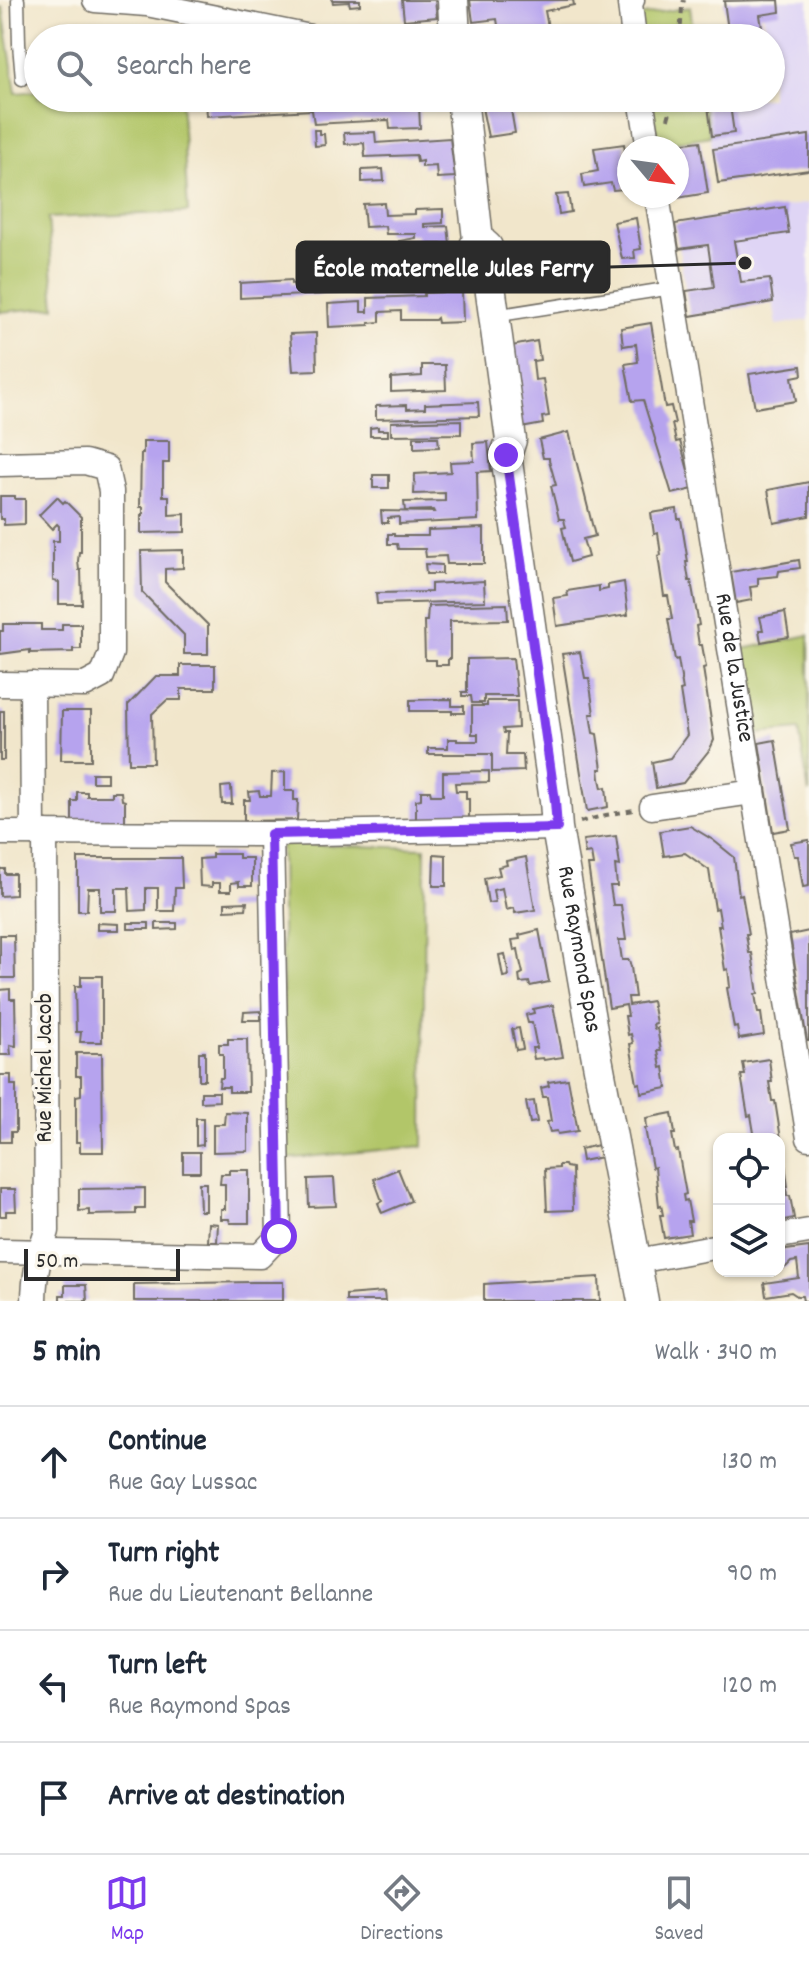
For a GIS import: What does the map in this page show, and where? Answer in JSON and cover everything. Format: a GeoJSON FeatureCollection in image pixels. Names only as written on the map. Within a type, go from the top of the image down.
{"type":"FeatureCollection","features":[{"type":"Feature","properties":{"kind":"street"},"geometry":{"type":"LineString","coordinates":[[95,0],[147,4],[248,24]]}},
{"type":"Feature","properties":{"kind":"street"},"geometry":{"type":"LineString","coordinates":[[453,0],[454,24]]}},
{"type":"Feature","properties":{"kind":"street"},"geometry":{"type":"LineString","coordinates":[[632,0],[632,24]]}},
{"type":"Feature","properties":{"kind":"street","name":"Rue Raymond Spas"},"geometry":{"type":"LineString","coordinates":[[464,112],[478,239],[472,253],[488,317],[498,443],[506,455],[557,828],[643,1301]]}},
{"type":"Feature","properties":{"kind":"street"},"geometry":{"type":"LineString","coordinates":[[643,112],[647,136]]}},
{"type":"Feature","properties":{"kind":"street","name":"Rue de la Justice"},"geometry":{"type":"LineString","coordinates":[[659,208],[809,1138]]}},
{"type":"Feature","properties":{"kind":"street"},"geometry":{"type":"LineString","coordinates":[[0,464],[85,462],[106,468],[111,491],[111,653],[102,676],[85,685],[0,684]]}},
{"type":"Feature","properties":{"kind":"street","name":"Rue Michel Jacob"},"geometry":{"type":"LineString","coordinates":[[32,684],[39,833],[47,1231],[34,1283],[34,1301]]}},
{"type":"Feature","properties":{"kind":"street"},"geometry":{"type":"LineString","coordinates":[[652,807],[753,792]]}},
{"type":"Feature","properties":{"kind":"street"},"geometry":{"type":"LineString","coordinates":[[0,833],[271,834],[557,828]]}},
{"type":"Feature","properties":{"kind":"street"},"geometry":{"type":"LineString","coordinates":[[0,1251],[260,1256],[279,1236],[271,834]]}},
{"type":"Feature","properties":{"kind":"street"},"geometry":{"type":"LineString","coordinates":[[785,1235],[809,1231]]}},
{"type":"Feature","properties":{"kind":"street"},"geometry":{"type":"LineString","coordinates":[[637,1261],[713,1247]]}},
{"type":"Feature","properties":{"kind":"lane"},"geometry":{"type":"LineString","coordinates":[[18,0],[22,79]]}},
{"type":"Feature","properties":{"kind":"lane"},"geometry":{"type":"LineString","coordinates":[[488,317],[672,288]]}},
{"type":"Feature","properties":{"kind":"path"},"geometry":{"type":"LineString","coordinates":[[681,24],[684,0]]}},
{"type":"Feature","properties":{"kind":"path"},"geometry":{"type":"LineString","coordinates":[[557,828],[652,807]]}},
{"type":"Feature","properties":{"kind":"shaded area"},"geometry":{"type":"Polygon","coordinates":[[[761,0],[809,0],[809,170],[718,183],[705,112],[785,112],[785,24],[765,24],[761,0]]]}},
{"type":"Feature","properties":{"kind":"shaded area"},"geometry":{"type":"Polygon","coordinates":[[[809,203],[809,320],[777,325],[773,302],[690,316],[675,224],[809,203]]]}},
{"type":"Feature","properties":{"kind":"green space"},"geometry":{"type":"Polygon","coordinates":[[[0,7],[3,8],[16,93],[24,92],[24,112],[182,112],[188,212],[48,218],[55,307],[0,312],[0,7]]]}},
{"type":"Feature","properties":{"kind":"green space"},"geometry":{"type":"Polygon","coordinates":[[[690,7],[692,24],[639,24],[638,16],[690,7]]]}},
{"type":"Feature","properties":{"kind":"green space"},"geometry":{"type":"Polygon","coordinates":[[[653,112],[706,112],[710,136],[689,140],[689,136],[657,136],[653,112]]]}},
{"type":"Feature","properties":{"kind":"green space"},"geometry":{"type":"Polygon","coordinates":[[[809,635],[809,793],[799,730],[757,734],[743,649],[809,635]]]}},
{"type":"Feature","properties":{"kind":"green space"},"geometry":{"type":"Polygon","coordinates":[[[281,844],[425,848],[423,1146],[285,1159],[281,844]]]}},
{"type":"Feature","properties":{"kind":"building"},"geometry":{"type":"Polygon","coordinates":[[[332,0],[360,0],[360,5],[333,3],[332,0]]]}},
{"type":"Feature","properties":{"kind":"building"},"geometry":{"type":"Polygon","coordinates":[[[402,0],[435,0],[437,17],[404,20],[402,0]]]}},
{"type":"Feature","properties":{"kind":"building"},"geometry":{"type":"Polygon","coordinates":[[[470,0],[573,0],[574,5],[545,11],[547,24],[498,24],[497,19],[473,22],[470,0]]]}},
{"type":"Feature","properties":{"kind":"building"},"geometry":{"type":"Polygon","coordinates":[[[779,0],[780,12],[760,15],[761,24],[727,24],[724,1],[779,0]]]}},
{"type":"Feature","properties":{"kind":"building"},"geometry":{"type":"Polygon","coordinates":[[[207,112],[277,112],[207,116],[207,112]]]}},
{"type":"Feature","properties":{"kind":"building"},"geometry":{"type":"Polygon","coordinates":[[[312,112],[419,112],[420,128],[390,129],[389,120],[314,124],[312,112]]]}},
{"type":"Feature","properties":{"kind":"building"},"geometry":{"type":"Polygon","coordinates":[[[483,112],[511,112],[515,133],[488,137],[483,112]]]}},
{"type":"Feature","properties":{"kind":"building"},"geometry":{"type":"Polygon","coordinates":[[[709,112],[731,112],[734,133],[712,136],[709,112]]]}},
{"type":"Feature","properties":{"kind":"building"},"geometry":{"type":"Polygon","coordinates":[[[314,130],[324,134],[325,145],[315,146],[314,130]]]}},
{"type":"Feature","properties":{"kind":"building"},"geometry":{"type":"Polygon","coordinates":[[[375,132],[376,143],[450,138],[455,177],[437,178],[436,166],[422,167],[422,161],[417,162],[416,155],[365,157],[364,143],[345,144],[344,133],[375,132]]]}},
{"type":"Feature","properties":{"kind":"building"},"geometry":{"type":"Polygon","coordinates":[[[809,135],[809,170],[718,183],[713,149],[809,135]]]}},
{"type":"Feature","properties":{"kind":"building"},"geometry":{"type":"Polygon","coordinates":[[[700,141],[708,193],[689,196],[689,142],[700,141]]]}},
{"type":"Feature","properties":{"kind":"building"},"geometry":{"type":"Polygon","coordinates":[[[617,145],[617,190],[613,190],[611,183],[584,187],[582,174],[598,171],[594,148],[617,145]]]}},
{"type":"Feature","properties":{"kind":"building"},"geometry":{"type":"Polygon","coordinates":[[[383,169],[384,181],[362,182],[362,170],[383,169]]]}},
{"type":"Feature","properties":{"kind":"building"},"geometry":{"type":"Polygon","coordinates":[[[568,194],[571,212],[559,214],[556,195],[568,194]]]}},
{"type":"Feature","properties":{"kind":"building"},"geometry":{"type":"Polygon","coordinates":[[[384,203],[385,215],[443,209],[443,223],[424,224],[424,227],[448,226],[450,244],[413,245],[413,251],[451,249],[451,261],[376,265],[376,257],[383,257],[383,254],[404,253],[399,241],[416,238],[416,234],[386,234],[385,226],[365,227],[363,204],[384,203]]]}},
{"type":"Feature","properties":{"kind":"building"},"geometry":{"type":"Polygon","coordinates":[[[785,207],[789,233],[734,241],[741,282],[770,279],[773,302],[690,316],[686,291],[714,287],[708,245],[679,249],[675,224],[785,207]]]}},
{"type":"Feature","properties":{"kind":"building"},"geometry":{"type":"Polygon","coordinates":[[[636,218],[641,249],[634,250],[635,258],[622,259],[614,222],[636,218]]]}},
{"type":"Feature","properties":{"kind":"building"},"geometry":{"type":"Polygon","coordinates":[[[356,277],[391,277],[392,291],[240,298],[240,283],[291,280],[291,284],[356,277]]]}},
{"type":"Feature","properties":{"kind":"building"},"geometry":{"type":"Polygon","coordinates":[[[462,291],[463,322],[438,323],[437,318],[401,320],[401,311],[380,312],[380,322],[369,325],[329,327],[328,304],[361,302],[361,312],[368,312],[368,298],[462,291]]]}},
{"type":"Feature","properties":{"kind":"building"},"geometry":{"type":"Polygon","coordinates":[[[651,323],[665,407],[671,406],[676,442],[680,441],[693,489],[672,494],[643,400],[632,401],[625,364],[638,362],[636,344],[623,346],[621,328],[651,323]]]}},
{"type":"Feature","properties":{"kind":"building"},"geometry":{"type":"Polygon","coordinates":[[[316,333],[317,370],[293,371],[290,334],[316,333]]]}},
{"type":"Feature","properties":{"kind":"building"},"geometry":{"type":"Polygon","coordinates":[[[537,341],[540,360],[533,361],[535,380],[543,379],[549,416],[542,417],[543,424],[521,428],[512,346],[537,341]]]}},
{"type":"Feature","properties":{"kind":"building"},"geometry":{"type":"Polygon","coordinates":[[[422,365],[445,365],[446,390],[391,392],[391,378],[422,376],[422,365]]]}},
{"type":"Feature","properties":{"kind":"building"},"geometry":{"type":"Polygon","coordinates":[[[801,366],[802,375],[792,377],[796,401],[755,408],[749,374],[801,366]]]}},
{"type":"Feature","properties":{"kind":"building"},"geometry":{"type":"Polygon","coordinates":[[[478,402],[479,416],[376,419],[376,406],[407,405],[407,409],[425,408],[425,404],[478,402]]]}},
{"type":"Feature","properties":{"kind":"building"},"geometry":{"type":"Polygon","coordinates":[[[461,420],[461,434],[391,435],[391,422],[461,420]]]}},
{"type":"Feature","properties":{"kind":"building"},"geometry":{"type":"Polygon","coordinates":[[[378,427],[378,430],[388,430],[388,436],[370,436],[370,428],[378,427]]]}},
{"type":"Feature","properties":{"kind":"building"},"geometry":{"type":"Polygon","coordinates":[[[569,432],[595,536],[583,539],[588,557],[570,562],[562,528],[566,527],[564,519],[559,519],[551,486],[556,485],[549,458],[543,458],[539,440],[569,432]]]}},
{"type":"Feature","properties":{"kind":"building"},"geometry":{"type":"Polygon","coordinates":[[[414,437],[438,437],[439,447],[414,448],[414,437]]]}},
{"type":"Feature","properties":{"kind":"building"},"geometry":{"type":"Polygon","coordinates":[[[143,441],[169,441],[169,463],[163,463],[163,496],[169,496],[169,515],[185,514],[185,532],[141,533],[143,441]]]}},
{"type":"Feature","properties":{"kind":"building"},"geometry":{"type":"Polygon","coordinates":[[[488,442],[491,471],[477,472],[478,520],[399,524],[399,517],[388,518],[388,523],[382,523],[381,511],[434,512],[405,511],[404,502],[445,501],[445,493],[414,494],[415,474],[451,472],[450,462],[474,461],[473,443],[488,442]]]}},
{"type":"Feature","properties":{"kind":"building"},"geometry":{"type":"Polygon","coordinates":[[[373,475],[389,475],[389,488],[373,488],[373,475]]]}},
{"type":"Feature","properties":{"kind":"building"},"geometry":{"type":"Polygon","coordinates":[[[809,482],[809,516],[774,523],[768,490],[809,482]]]}},
{"type":"Feature","properties":{"kind":"building"},"geometry":{"type":"Polygon","coordinates":[[[0,496],[25,499],[25,524],[4,525],[4,519],[0,519],[0,496]]]}},
{"type":"Feature","properties":{"kind":"building"},"geometry":{"type":"Polygon","coordinates":[[[57,497],[81,517],[78,561],[82,604],[59,604],[59,582],[53,581],[53,541],[59,541],[59,526],[57,524],[52,529],[39,515],[57,497]]]}},
{"type":"Feature","properties":{"kind":"building"},"geometry":{"type":"Polygon","coordinates":[[[677,509],[699,625],[696,626],[699,645],[702,645],[706,667],[703,668],[714,740],[683,783],[656,788],[652,762],[670,758],[687,735],[680,671],[668,619],[672,619],[668,596],[664,596],[658,533],[654,534],[651,513],[677,509]]]}},
{"type":"Feature","properties":{"kind":"building"},"geometry":{"type":"Polygon","coordinates":[[[484,528],[484,564],[447,564],[446,556],[426,557],[425,549],[398,549],[397,544],[388,544],[388,534],[428,536],[428,530],[484,528]]]}},
{"type":"Feature","properties":{"kind":"building"},"geometry":{"type":"Polygon","coordinates":[[[183,550],[183,568],[165,569],[165,582],[208,625],[208,654],[184,654],[184,635],[142,592],[141,551],[183,550]]]}},
{"type":"Feature","properties":{"kind":"building"},"geometry":{"type":"Polygon","coordinates":[[[799,560],[800,568],[779,571],[778,576],[758,578],[758,586],[750,587],[752,600],[736,603],[731,572],[799,560]]]}},
{"type":"Feature","properties":{"kind":"building"},"geometry":{"type":"Polygon","coordinates":[[[425,564],[442,565],[442,574],[426,574],[425,564]]]}},
{"type":"Feature","properties":{"kind":"building"},"geometry":{"type":"Polygon","coordinates":[[[484,581],[485,601],[377,604],[376,593],[431,592],[431,584],[484,581]]]}},
{"type":"Feature","properties":{"kind":"building"},"geometry":{"type":"Polygon","coordinates":[[[624,582],[628,615],[557,626],[553,598],[568,596],[567,591],[599,586],[599,591],[608,589],[608,585],[624,582]]]}},
{"type":"Feature","properties":{"kind":"building"},"geometry":{"type":"Polygon","coordinates":[[[507,604],[508,620],[450,621],[448,665],[436,665],[436,660],[425,660],[424,621],[427,621],[428,606],[507,604]]]}},
{"type":"Feature","properties":{"kind":"building"},"geometry":{"type":"Polygon","coordinates":[[[785,612],[789,637],[761,642],[759,630],[763,630],[760,617],[785,612]]]}},
{"type":"Feature","properties":{"kind":"building"},"geometry":{"type":"Polygon","coordinates":[[[3,624],[41,624],[41,630],[62,630],[62,624],[81,624],[81,649],[73,649],[73,652],[30,653],[30,650],[0,654],[3,624]]]}},
{"type":"Feature","properties":{"kind":"building"},"geometry":{"type":"Polygon","coordinates":[[[580,652],[585,678],[589,678],[594,714],[590,714],[593,733],[597,734],[602,769],[599,769],[600,779],[602,788],[606,787],[608,807],[587,811],[562,654],[580,652]]]}},
{"type":"Feature","properties":{"kind":"building"},"geometry":{"type":"Polygon","coordinates":[[[513,658],[517,696],[484,696],[484,703],[472,703],[471,696],[462,696],[462,692],[467,692],[467,659],[513,658]]]}},
{"type":"Feature","properties":{"kind":"building"},"geometry":{"type":"Polygon","coordinates":[[[180,665],[215,665],[215,689],[181,689],[181,700],[167,700],[152,714],[153,763],[129,763],[128,705],[156,676],[180,676],[180,665]]]}},
{"type":"Feature","properties":{"kind":"building"},"geometry":{"type":"Polygon","coordinates":[[[452,699],[452,706],[464,706],[464,713],[410,711],[410,700],[452,699]]]}},
{"type":"Feature","properties":{"kind":"building"},"geometry":{"type":"Polygon","coordinates":[[[487,701],[517,701],[518,728],[503,729],[507,733],[506,755],[523,755],[524,771],[492,772],[492,754],[428,754],[428,748],[448,748],[448,739],[478,741],[478,734],[472,734],[472,706],[487,706],[487,701]]]}},
{"type":"Feature","properties":{"kind":"building"},"geometry":{"type":"Polygon","coordinates":[[[0,711],[4,711],[4,760],[0,760],[0,711]]]}},
{"type":"Feature","properties":{"kind":"building"},"geometry":{"type":"Polygon","coordinates":[[[62,711],[91,711],[91,760],[61,760],[62,711]]]}},
{"type":"Feature","properties":{"kind":"building"},"geometry":{"type":"Polygon","coordinates":[[[775,740],[790,829],[773,832],[759,743],[775,740]]]}},
{"type":"Feature","properties":{"kind":"building"},"geometry":{"type":"Polygon","coordinates":[[[489,771],[489,782],[455,783],[456,791],[466,791],[469,820],[416,820],[416,800],[421,799],[421,791],[443,795],[443,772],[489,771]]]}},
{"type":"Feature","properties":{"kind":"building"},"geometry":{"type":"Polygon","coordinates":[[[285,772],[285,791],[294,791],[294,800],[298,800],[297,820],[244,821],[244,800],[250,800],[249,792],[259,791],[260,796],[271,796],[272,773],[285,772]]]}},
{"type":"Feature","properties":{"kind":"building"},"geometry":{"type":"Polygon","coordinates":[[[92,773],[107,773],[107,782],[92,782],[92,773]]]}},
{"type":"Feature","properties":{"kind":"building"},"geometry":{"type":"Polygon","coordinates":[[[231,786],[232,804],[222,804],[221,787],[231,786]]]}},
{"type":"Feature","properties":{"kind":"building"},"geometry":{"type":"Polygon","coordinates":[[[77,792],[87,792],[87,796],[112,796],[112,792],[121,792],[125,801],[125,821],[72,822],[72,801],[77,801],[77,792]]]}},
{"type":"Feature","properties":{"kind":"building"},"geometry":{"type":"Polygon","coordinates":[[[690,826],[734,857],[764,1035],[739,1039],[737,1027],[734,1028],[727,988],[730,987],[728,969],[725,970],[718,926],[721,926],[709,870],[685,853],[664,856],[660,831],[690,826]]]}},
{"type":"Feature","properties":{"kind":"building"},"geometry":{"type":"Polygon","coordinates":[[[616,836],[620,866],[615,865],[617,886],[610,886],[613,905],[621,905],[626,940],[619,940],[622,960],[629,960],[631,967],[635,997],[628,997],[629,1005],[652,1001],[656,1023],[653,1024],[654,1029],[657,1028],[661,1051],[658,1051],[667,1088],[641,1093],[630,1044],[633,1043],[631,1034],[628,1035],[626,1005],[609,1008],[588,865],[593,865],[591,853],[585,854],[583,840],[616,836]]]}},
{"type":"Feature","properties":{"kind":"building"},"geometry":{"type":"Polygon","coordinates":[[[809,840],[809,886],[803,887],[798,856],[794,856],[791,843],[809,840]]]}},
{"type":"Feature","properties":{"kind":"building"},"geometry":{"type":"Polygon","coordinates":[[[212,854],[239,854],[239,858],[252,858],[252,886],[231,883],[231,891],[220,891],[220,883],[212,883],[212,887],[200,886],[199,859],[212,858],[212,854]]]}},
{"type":"Feature","properties":{"kind":"building"},"geometry":{"type":"Polygon","coordinates":[[[434,854],[446,855],[446,886],[433,886],[434,854]]]}},
{"type":"Feature","properties":{"kind":"building"},"geometry":{"type":"Polygon","coordinates":[[[526,857],[535,910],[515,913],[514,908],[506,910],[502,888],[493,890],[495,902],[488,903],[484,878],[500,875],[498,867],[507,865],[506,861],[526,857]]]}},
{"type":"Feature","properties":{"kind":"building"},"geometry":{"type":"Polygon","coordinates":[[[78,858],[181,858],[182,888],[175,888],[174,911],[158,911],[158,888],[146,888],[146,910],[130,911],[129,888],[116,888],[116,911],[100,911],[100,888],[88,888],[87,911],[78,911],[78,858]]]}},
{"type":"Feature","properties":{"kind":"building"},"geometry":{"type":"Polygon","coordinates":[[[0,869],[5,869],[5,874],[15,874],[15,895],[0,896],[0,869]]]}},
{"type":"Feature","properties":{"kind":"building"},"geometry":{"type":"Polygon","coordinates":[[[247,902],[246,909],[225,910],[225,903],[247,902]]]}},
{"type":"Feature","properties":{"kind":"building"},"geometry":{"type":"Polygon","coordinates":[[[97,923],[119,924],[119,930],[97,930],[97,923]]]}},
{"type":"Feature","properties":{"kind":"building"},"geometry":{"type":"Polygon","coordinates":[[[128,923],[149,923],[149,929],[128,929],[128,923]]]}},
{"type":"Feature","properties":{"kind":"building"},"geometry":{"type":"Polygon","coordinates":[[[156,923],[177,923],[177,929],[156,930],[156,923]]]}},
{"type":"Feature","properties":{"kind":"building"},"geometry":{"type":"Polygon","coordinates":[[[539,930],[549,982],[530,986],[529,982],[520,983],[519,975],[523,973],[518,949],[514,950],[512,940],[539,930]]]}},
{"type":"Feature","properties":{"kind":"building"},"geometry":{"type":"Polygon","coordinates":[[[809,931],[809,1041],[807,1041],[790,935],[809,931]]]}},
{"type":"Feature","properties":{"kind":"building"},"geometry":{"type":"Polygon","coordinates":[[[0,935],[14,935],[15,978],[0,978],[0,935]]]}},
{"type":"Feature","properties":{"kind":"building"},"geometry":{"type":"Polygon","coordinates":[[[505,954],[509,976],[503,977],[499,955],[505,954]]]}},
{"type":"Feature","properties":{"kind":"building"},"geometry":{"type":"Polygon","coordinates":[[[81,976],[102,976],[102,1042],[80,1042],[81,1032],[76,1032],[75,986],[81,986],[81,976]]]}},
{"type":"Feature","properties":{"kind":"building"},"geometry":{"type":"Polygon","coordinates":[[[10,989],[10,999],[15,999],[16,1046],[10,1045],[11,1055],[0,1055],[0,990],[10,989]]]}},
{"type":"Feature","properties":{"kind":"building"},"geometry":{"type":"Polygon","coordinates":[[[553,1005],[563,1057],[534,1059],[532,1048],[537,1048],[532,1023],[528,1023],[526,1015],[534,1013],[533,1009],[553,1005]]]}},
{"type":"Feature","properties":{"kind":"building"},"geometry":{"type":"Polygon","coordinates":[[[261,1011],[261,1020],[243,1020],[244,1012],[261,1011]]]}},
{"type":"Feature","properties":{"kind":"building"},"geometry":{"type":"Polygon","coordinates":[[[519,1028],[523,1049],[516,1050],[512,1029],[519,1028]]]}},
{"type":"Feature","properties":{"kind":"building"},"geometry":{"type":"Polygon","coordinates":[[[228,1039],[247,1039],[248,1092],[229,1092],[229,1087],[219,1087],[220,1078],[223,1078],[223,1054],[219,1054],[219,1044],[228,1044],[228,1039]]]}},
{"type":"Feature","properties":{"kind":"building"},"geometry":{"type":"Polygon","coordinates":[[[199,1052],[205,1052],[205,1080],[199,1080],[199,1052]]]}},
{"type":"Feature","properties":{"kind":"building"},"geometry":{"type":"Polygon","coordinates":[[[76,1053],[102,1053],[103,1152],[80,1152],[80,1142],[76,1142],[76,1096],[81,1095],[81,1076],[76,1076],[76,1053]]]}},
{"type":"Feature","properties":{"kind":"building"},"geometry":{"type":"Polygon","coordinates":[[[769,1059],[772,1082],[769,1082],[780,1133],[754,1133],[741,1075],[745,1075],[743,1063],[769,1059]]]}},
{"type":"Feature","properties":{"kind":"building"},"geometry":{"type":"Polygon","coordinates":[[[0,1075],[11,1075],[11,1085],[16,1085],[16,1132],[11,1132],[11,1142],[0,1142],[0,1075]]]}},
{"type":"Feature","properties":{"kind":"building"},"geometry":{"type":"Polygon","coordinates":[[[568,1079],[578,1131],[550,1132],[547,1097],[543,1097],[541,1088],[549,1086],[548,1082],[568,1079]]]}},
{"type":"Feature","properties":{"kind":"building"},"geometry":{"type":"Polygon","coordinates":[[[201,1092],[219,1092],[219,1101],[201,1102],[201,1092]]]}},
{"type":"Feature","properties":{"kind":"building"},"geometry":{"type":"Polygon","coordinates":[[[534,1101],[537,1122],[530,1123],[526,1102],[534,1101]]]}},
{"type":"Feature","properties":{"kind":"building"},"geometry":{"type":"Polygon","coordinates":[[[225,1112],[248,1113],[248,1151],[213,1152],[213,1124],[224,1124],[225,1112]]]}},
{"type":"Feature","properties":{"kind":"building"},"geometry":{"type":"Polygon","coordinates":[[[672,1113],[675,1134],[672,1134],[686,1194],[683,1195],[684,1201],[687,1200],[691,1221],[688,1221],[690,1234],[664,1238],[655,1167],[652,1168],[645,1128],[646,1118],[672,1113]]]}},
{"type":"Feature","properties":{"kind":"building"},"geometry":{"type":"Polygon","coordinates":[[[196,1118],[203,1118],[203,1145],[196,1146],[196,1118]]]}},
{"type":"Feature","properties":{"kind":"building"},"geometry":{"type":"Polygon","coordinates":[[[599,1145],[602,1157],[582,1161],[580,1149],[599,1145]]]}},
{"type":"Feature","properties":{"kind":"building"},"geometry":{"type":"Polygon","coordinates":[[[183,1152],[200,1152],[200,1172],[183,1172],[183,1152]]]}},
{"type":"Feature","properties":{"kind":"building"},"geometry":{"type":"Polygon","coordinates":[[[785,1164],[787,1196],[790,1196],[794,1218],[785,1220],[785,1164]]]}},
{"type":"Feature","properties":{"kind":"building"},"geometry":{"type":"Polygon","coordinates":[[[559,1165],[572,1168],[573,1210],[547,1211],[545,1169],[559,1168],[559,1165]]]}},
{"type":"Feature","properties":{"kind":"building"},"geometry":{"type":"Polygon","coordinates":[[[398,1169],[411,1201],[382,1213],[378,1203],[382,1201],[374,1179],[398,1169]]]}},
{"type":"Feature","properties":{"kind":"building"},"geometry":{"type":"Polygon","coordinates":[[[229,1170],[249,1170],[249,1223],[230,1223],[229,1219],[221,1219],[221,1209],[225,1209],[225,1184],[220,1184],[221,1174],[229,1174],[229,1170]]]}},
{"type":"Feature","properties":{"kind":"building"},"geometry":{"type":"Polygon","coordinates":[[[334,1178],[336,1206],[309,1207],[308,1179],[334,1178]]]}},
{"type":"Feature","properties":{"kind":"building"},"geometry":{"type":"Polygon","coordinates":[[[199,1183],[206,1183],[206,1211],[200,1211],[199,1183]]]}},
{"type":"Feature","properties":{"kind":"building"},"geometry":{"type":"Polygon","coordinates":[[[145,1188],[145,1209],[136,1209],[136,1214],[89,1215],[89,1210],[79,1211],[79,1189],[145,1188]]]}},
{"type":"Feature","properties":{"kind":"building"},"geometry":{"type":"Polygon","coordinates":[[[0,1189],[15,1189],[16,1211],[6,1211],[6,1216],[0,1216],[0,1189]]]}},
{"type":"Feature","properties":{"kind":"building"},"geometry":{"type":"Polygon","coordinates":[[[209,1223],[218,1224],[217,1242],[208,1242],[209,1223]]]}},
{"type":"Feature","properties":{"kind":"building"},"geometry":{"type":"Polygon","coordinates":[[[809,1247],[809,1301],[803,1301],[802,1296],[791,1292],[766,1296],[764,1283],[799,1278],[797,1261],[785,1267],[785,1250],[809,1247]]]}},
{"type":"Feature","properties":{"kind":"building"},"geometry":{"type":"Polygon","coordinates":[[[599,1277],[600,1301],[484,1301],[484,1284],[599,1277]]]}},
{"type":"Feature","properties":{"kind":"building"},"geometry":{"type":"Polygon","coordinates":[[[283,1282],[283,1301],[134,1301],[134,1284],[283,1282]]]}},
{"type":"Feature","properties":{"kind":"building"},"geometry":{"type":"Polygon","coordinates":[[[65,1285],[86,1285],[87,1301],[60,1301],[60,1295],[65,1295],[65,1285]]]}},
{"type":"Feature","properties":{"kind":"building"},"geometry":{"type":"Polygon","coordinates":[[[384,1292],[385,1301],[346,1301],[346,1295],[384,1292]]]}},
{"type":"Feature","properties":{"kind":"place","name":"École maternelle Jules Ferry"},"geometry":{"type":"Point","coordinates":[745,263]}},
{"type":"Feature","properties":{"kind":"route"},"geometry":{"type":"LineString","coordinates":[[279,1236],[271,834],[557,828],[506,455]]}}]}
